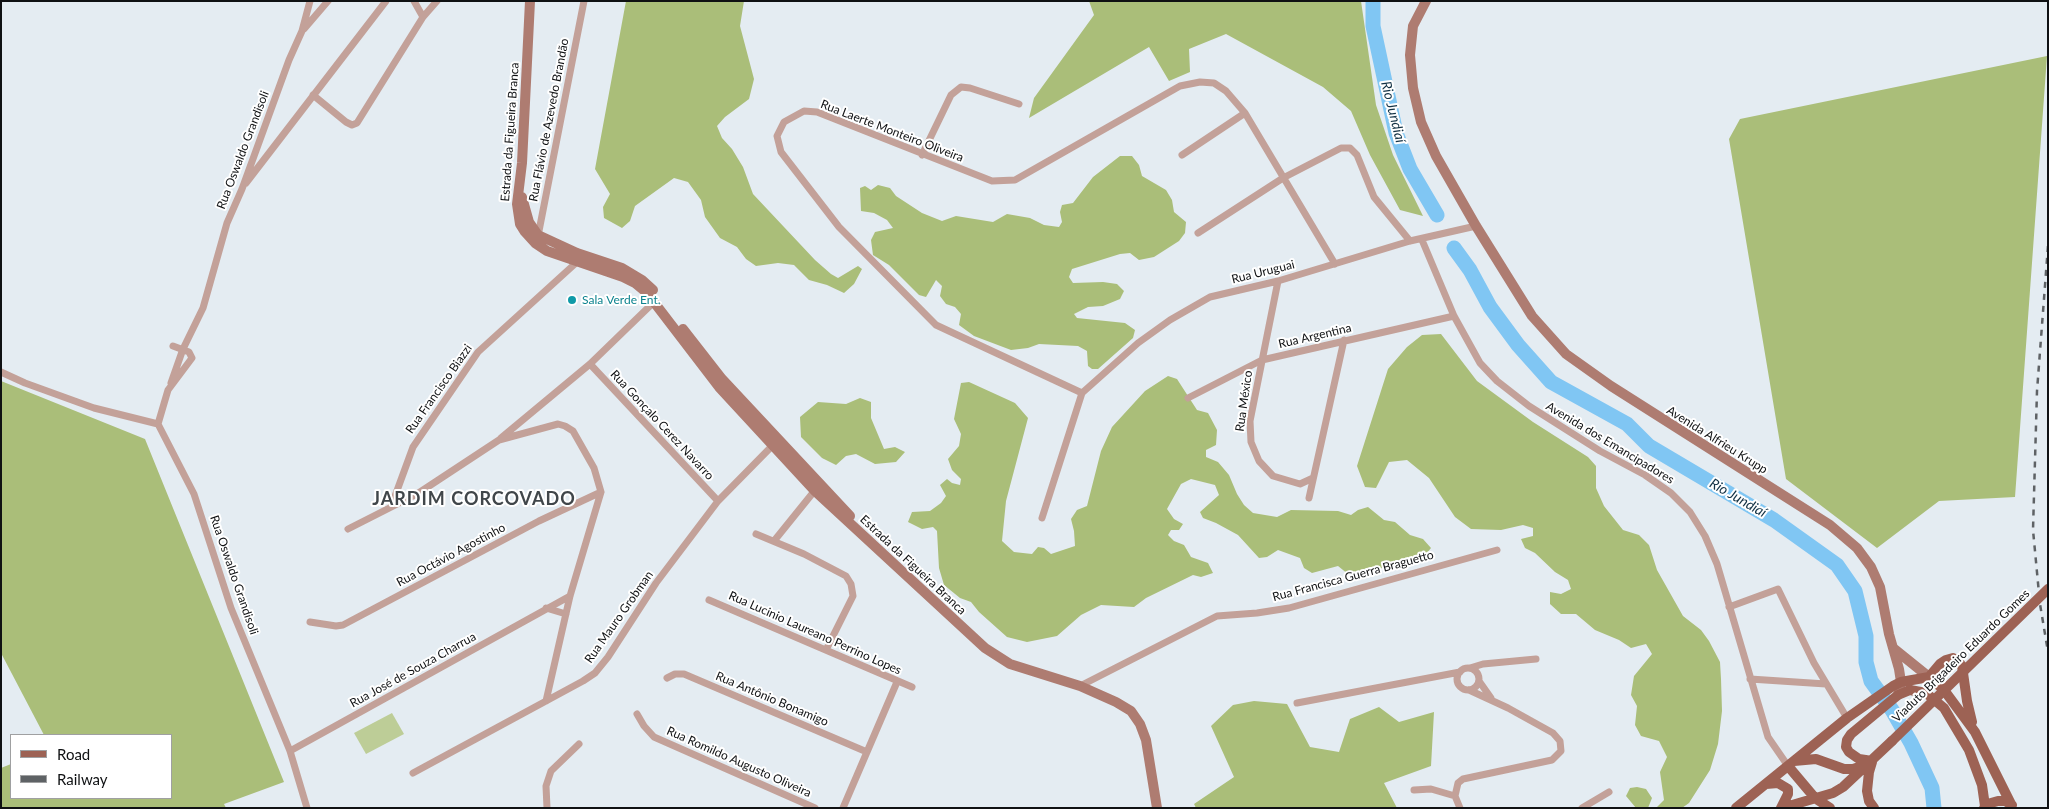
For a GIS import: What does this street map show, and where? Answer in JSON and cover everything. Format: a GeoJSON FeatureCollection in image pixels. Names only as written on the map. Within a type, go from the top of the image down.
{"type":"FeatureCollection","features":[{"type":"Feature","properties":{"kind":"main road","name":"Estrada da Figueira Branca"},"geometry":{"type":"LineString","coordinates":[[530,1],[520,189],[517,204],[520,224],[525,232],[537,239],[547,251],[635,283],[655,301],[720,388],[876,548],[985,648],[1010,664],[1080,686],[1116,702],[1131,712],[1140,724],[1146,740],[1157,808]]}},
{"type":"Feature","properties":{"kind":"main road","name":"Avenida Alfrieu Krupp"},"geometry":{"type":"LineString","coordinates":[[1426,1],[1413,26],[1410,55],[1415,97],[1421,122],[1436,156],[1476,226],[1532,316],[1566,354],[1640,406],[1830,526],[1857,548],[1872,566],[1880,587],[1893,648],[1897,690]]}},
{"type":"Feature","properties":{"kind":"main road"},"geometry":{"type":"LineString","coordinates":[[537,239],[622,268],[642,280],[659,296],[775,443]]}},
{"type":"Feature","properties":{"kind":"main road","name":"Viaduto Brigadeiro Eduardo Gomes"},"geometry":{"type":"LineString","coordinates":[[1782,808],[1833,793],[1843,787],[2048,590]]}},
{"type":"Feature","properties":{"kind":"main road"},"geometry":{"type":"LineString","coordinates":[[1893,648],[1944,690],[1975,732]]}},
{"type":"Feature","properties":{"kind":"main road"},"geometry":{"type":"LineString","coordinates":[[1736,808],[1868,703],[1929,677],[1940,664],[1953,658],[1962,666],[1968,712],[1975,732],[2013,806]]}},
{"type":"Feature","properties":{"kind":"main road"},"geometry":{"type":"LineString","coordinates":[[1872,761],[1854,757],[1846,747],[1847,740],[1851,734],[1873,716],[1897,690],[1926,693],[1944,708],[1974,761],[1982,785],[1985,807],[1998,801],[2013,806]]}},
{"type":"Feature","properties":{"kind":"main road"},"geometry":{"type":"LineString","coordinates":[[1790,764],[1816,759],[1835,767],[1853,769],[1872,761]]}},
{"type":"Feature","properties":{"kind":"main road"},"geometry":{"type":"LineString","coordinates":[[1872,761],[1867,791],[1874,808]]}},
{"type":"Feature","properties":{"kind":"main road"},"geometry":{"type":"LineString","coordinates":[[1790,764],[1815,798],[1830,808]]}},
{"type":"Feature","properties":{"kind":"main road"},"geometry":{"type":"LineString","coordinates":[[1766,784],[1778,783],[1788,789],[1788,794],[1782,808]]}},
{"type":"Feature","properties":{"kind":"street","name":"Rua Oswaldo Grandisoli"},"geometry":{"type":"LineString","coordinates":[[168,390],[183,349],[203,308],[227,223],[242,189],[289,60],[302,32],[310,1]]}},
{"type":"Feature","properties":{"kind":"street"},"geometry":{"type":"LineString","coordinates":[[302,32],[328,1]]}},
{"type":"Feature","properties":{"kind":"street"},"geometry":{"type":"LineString","coordinates":[[242,189],[386,1]]}},
{"type":"Feature","properties":{"kind":"street"},"geometry":{"type":"LineString","coordinates":[[414,1],[423,17]]}},
{"type":"Feature","properties":{"kind":"street"},"geometry":{"type":"LineString","coordinates":[[313,95],[346,122],[352,125],[357,123],[423,17],[436,1]]}},
{"type":"Feature","properties":{"kind":"street","name":"Rua Flávio de Azevedo Brandão"},"geometry":{"type":"LineString","coordinates":[[537,239],[584,1]]}},
{"type":"Feature","properties":{"kind":"street","name":"Rua Laerte Monteiro Oliveira"},"geometry":{"type":"LineString","coordinates":[[1082,394],[936,325],[839,227],[781,152],[777,136],[784,122],[804,111],[817,112],[992,181],[1015,180],[1180,86],[1200,82],[1214,84],[1226,91],[1245,113],[1336,264]]}},
{"type":"Feature","properties":{"kind":"street"},"geometry":{"type":"LineString","coordinates":[[922,155],[951,95],[961,87],[970,88],[1019,104]]}},
{"type":"Feature","properties":{"kind":"street"},"geometry":{"type":"LineString","coordinates":[[1182,155],[1245,113]]}},
{"type":"Feature","properties":{"kind":"street"},"geometry":{"type":"LineString","coordinates":[[1198,233],[1283,178],[1341,148],[1350,148],[1357,155],[1374,197],[1410,241]]}},
{"type":"Feature","properties":{"kind":"street","name":"Rua Uruguai"},"geometry":{"type":"LineString","coordinates":[[1082,394],[1138,343],[1170,320],[1210,296],[1278,282],[1410,241],[1422,240],[1476,226]]}},
{"type":"Feature","properties":{"kind":"street","name":"Avenida dos Emancipadores"},"geometry":{"type":"LineString","coordinates":[[1422,240],[1454,316],[1480,363],[1497,381],[1544,416],[1600,451],[1645,475],[1671,493],[1690,512],[1717,564],[1768,737],[1790,764]]}},
{"type":"Feature","properties":{"kind":"street","name":"Rua Francisco Biazzi"},"geometry":{"type":"LineString","coordinates":[[391,507],[413,447],[478,352],[578,262]]}},
{"type":"Feature","properties":{"kind":"street","name":"Rua México"},"geometry":{"type":"LineString","coordinates":[[1278,282],[1249,433],[1259,461],[1273,476],[1300,484],[1312,478]]}},
{"type":"Feature","properties":{"kind":"street"},"geometry":{"type":"LineString","coordinates":[[348,529],[416,494],[499,440],[590,364],[655,301]]}},
{"type":"Feature","properties":{"kind":"street","name":"Rua Argentina"},"geometry":{"type":"LineString","coordinates":[[1188,398],[1262,360],[1454,316]]}},
{"type":"Feature","properties":{"kind":"street"},"geometry":{"type":"LineString","coordinates":[[1309,498],[1344,340]]}},
{"type":"Feature","properties":{"kind":"street"},"geometry":{"type":"LineString","coordinates":[[1,372],[25,384],[94,408],[158,424],[168,390],[192,358],[189,352],[173,346]]}},
{"type":"Feature","properties":{"kind":"street","name":"Rua Gonçalo Cerez Navarro"},"geometry":{"type":"LineString","coordinates":[[590,364],[718,501]]}},
{"type":"Feature","properties":{"kind":"street"},"geometry":{"type":"LineString","coordinates":[[1042,518],[1082,394]]}},
{"type":"Feature","properties":{"kind":"street","name":"Rua Oswaldo Grandisoli"},"geometry":{"type":"LineString","coordinates":[[158,424],[194,494],[231,608],[290,751],[307,808]]}},
{"type":"Feature","properties":{"kind":"street"},"geometry":{"type":"LineString","coordinates":[[499,440],[558,424],[565,426],[573,431],[594,468],[601,492],[570,596],[546,701]]}},
{"type":"Feature","properties":{"kind":"street","name":"Rua Mauro Grobman"},"geometry":{"type":"LineString","coordinates":[[413,773],[595,673],[608,657],[656,583],[718,501],[775,443]]}},
{"type":"Feature","properties":{"kind":"street"},"geometry":{"type":"LineString","coordinates":[[774,541],[817,486]]}},
{"type":"Feature","properties":{"kind":"street","name":"Rua Octávio Agostinho"},"geometry":{"type":"LineString","coordinates":[[310,622],[336,626],[343,625],[539,521],[601,492]]}},
{"type":"Feature","properties":{"kind":"street"},"geometry":{"type":"LineString","coordinates":[[756,534],[846,576],[851,584],[853,596],[826,650]]}},
{"type":"Feature","properties":{"kind":"street","name":"Rua Francisca Guerra Braguetto"},"geometry":{"type":"LineString","coordinates":[[1080,686],[1217,616],[1289,608],[1497,550]]}},
{"type":"Feature","properties":{"kind":"street"},"geometry":{"type":"LineString","coordinates":[[1729,606],[1778,589],[1814,663],[1847,718]]}},
{"type":"Feature","properties":{"kind":"street","name":"Rua José de Souza Charrua"},"geometry":{"type":"LineString","coordinates":[[290,751],[570,596]]}},
{"type":"Feature","properties":{"kind":"street","name":"Rua Lucinio Laureano Perrino Lopes"},"geometry":{"type":"LineString","coordinates":[[709,600],[896,682],[912,687]]}},
{"type":"Feature","properties":{"kind":"street"},"geometry":{"type":"LineString","coordinates":[[546,608],[566,614]]}},
{"type":"Feature","properties":{"kind":"street"},"geometry":{"type":"LineString","coordinates":[[1297,703],[1460,672],[1464,669],[1536,659]]}},
{"type":"Feature","properties":{"kind":"street"},"geometry":{"type":"LineString","coordinates":[[1469,690],[1474,688],[1492,665]]}},
{"type":"Feature","properties":{"kind":"street"},"geometry":{"type":"LineString","coordinates":[[1470,668],[1476,672],[1479,680],[1493,700]]}},
{"type":"Feature","properties":{"kind":"street"},"geometry":{"type":"LineString","coordinates":[[1460,672],[1458,676],[1459,684],[1465,689],[1493,700],[1553,733],[1560,741],[1561,751],[1552,760],[1463,779],[1458,783],[1455,796],[1460,808]]}},
{"type":"Feature","properties":{"kind":"street","name":"Rua Antônio Bonamigo"},"geometry":{"type":"LineString","coordinates":[[667,678],[675,674],[684,674],[868,752]]}},
{"type":"Feature","properties":{"kind":"street"},"geometry":{"type":"LineString","coordinates":[[1750,679],[1826,684]]}},
{"type":"Feature","properties":{"kind":"street"},"geometry":{"type":"LineString","coordinates":[[843,808],[896,682]]}},
{"type":"Feature","properties":{"kind":"street","name":"Rua Romildo Augusto Oliveira"},"geometry":{"type":"LineString","coordinates":[[636,714],[654,737],[815,808]]}},
{"type":"Feature","properties":{"kind":"street"},"geometry":{"type":"LineString","coordinates":[[548,808],[546,786],[551,772],[579,744]]}},
{"type":"Feature","properties":{"kind":"street"},"geometry":{"type":"LineString","coordinates":[[1414,790],[1431,789],[1455,796]]}},
{"type":"Feature","properties":{"kind":"street"},"geometry":{"type":"LineString","coordinates":[[1582,808],[1609,792]]}},
{"type":"Feature","properties":{"kind":"green space"},"geometry":{"type":"Polygon","coordinates":[[[626,1],[744,1],[740,26],[754,79],[749,99],[725,117],[717,126],[722,138],[732,149],[743,167],[753,194],[815,260],[838,278],[858,266],[862,269],[854,284],[844,293],[827,285],[809,280],[794,265],[778,263],[756,266],[746,259],[737,247],[720,238],[705,217],[701,200],[688,182],[674,178],[635,206],[630,221],[622,228],[604,218],[603,207],[610,194],[595,169],[626,1]]]}},
{"type":"Feature","properties":{"kind":"green space"},"geometry":{"type":"Polygon","coordinates":[[[1089,1],[1361,1],[1376,105],[1393,155],[1423,216],[1400,210],[1370,155],[1351,111],[1323,87],[1226,34],[1189,49],[1190,72],[1169,81],[1149,47],[1029,118],[1034,98],[1094,15],[1089,1]]]}},
{"type":"Feature","properties":{"kind":"green space"},"geometry":{"type":"Polygon","coordinates":[[[2047,56],[2015,497],[1939,501],[1877,548],[1786,479],[1729,139],[1740,119],[2047,56]]]}},
{"type":"Feature","properties":{"kind":"green space"},"geometry":{"type":"Polygon","coordinates":[[[1120,156],[1132,156],[1139,165],[1142,176],[1166,190],[1172,200],[1174,212],[1186,222],[1185,233],[1179,241],[1154,257],[1139,260],[1130,253],[1120,254],[1072,269],[1069,277],[1073,283],[1103,282],[1117,284],[1124,291],[1120,299],[1103,306],[1088,307],[1074,314],[1077,318],[1125,323],[1135,330],[1133,338],[1098,369],[1092,369],[1088,366],[1087,351],[1078,346],[1039,344],[1028,348],[1011,350],[974,336],[959,325],[961,314],[955,307],[946,304],[940,296],[942,286],[936,280],[926,297],[919,295],[889,265],[873,255],[871,240],[875,232],[893,228],[887,220],[874,213],[861,211],[860,188],[865,186],[871,190],[878,185],[890,188],[896,196],[922,213],[942,221],[956,216],[993,222],[1007,214],[1030,218],[1044,225],[1059,227],[1062,222],[1060,212],[1062,205],[1073,203],[1093,177],[1120,156]]]}},
{"type":"Feature","properties":{"kind":"green space"},"geometry":{"type":"Polygon","coordinates":[[[1441,334],[1477,381],[1533,422],[1588,457],[1596,466],[1596,488],[1604,506],[1623,530],[1639,535],[1649,545],[1657,570],[1683,616],[1701,630],[1720,662],[1722,711],[1718,744],[1710,770],[1689,803],[1682,808],[1656,808],[1664,800],[1660,772],[1667,757],[1659,741],[1641,736],[1635,725],[1637,706],[1631,695],[1634,676],[1652,654],[1646,644],[1631,648],[1619,640],[1595,630],[1576,614],[1561,614],[1550,604],[1550,592],[1561,594],[1571,589],[1568,580],[1555,572],[1535,553],[1525,548],[1521,539],[1533,536],[1533,528],[1523,525],[1501,530],[1471,529],[1455,517],[1429,478],[1407,460],[1389,462],[1376,488],[1365,487],[1357,466],[1388,369],[1407,347],[1422,335],[1441,334]]]}},
{"type":"Feature","properties":{"kind":"green space"},"geometry":{"type":"Polygon","coordinates":[[[1168,376],[1177,379],[1197,410],[1208,413],[1217,430],[1216,445],[1206,450],[1206,457],[1218,462],[1229,475],[1237,494],[1244,505],[1253,513],[1277,517],[1291,510],[1338,511],[1351,515],[1358,510],[1368,507],[1384,520],[1395,522],[1410,535],[1423,539],[1431,548],[1422,559],[1403,561],[1367,573],[1348,574],[1338,566],[1312,573],[1304,568],[1300,558],[1278,550],[1267,557],[1259,558],[1238,535],[1203,518],[1200,512],[1219,495],[1215,485],[1191,479],[1181,484],[1167,509],[1174,519],[1183,524],[1179,530],[1171,530],[1168,535],[1174,541],[1184,545],[1191,557],[1208,563],[1213,573],[1201,577],[1193,575],[1146,598],[1134,607],[1101,605],[1081,615],[1057,636],[1027,642],[1007,637],[979,612],[971,602],[960,598],[944,585],[939,568],[937,531],[933,527],[922,529],[908,522],[912,512],[930,511],[941,503],[946,496],[940,485],[947,479],[952,483],[960,485],[961,479],[952,470],[948,459],[959,446],[961,434],[954,419],[961,383],[969,382],[1015,403],[1028,418],[1006,501],[1002,541],[1014,552],[1032,554],[1038,547],[1044,548],[1051,554],[1075,546],[1071,519],[1077,510],[1087,506],[1101,451],[1112,427],[1145,391],[1168,376]]]}},
{"type":"Feature","properties":{"kind":"green space"},"geometry":{"type":"Polygon","coordinates":[[[1,381],[145,439],[284,782],[224,804],[226,808],[1,808],[1,768],[10,764],[10,799],[172,799],[172,734],[43,734],[1,653],[1,381]]]}},
{"type":"Feature","properties":{"kind":"green space"},"geometry":{"type":"Polygon","coordinates":[[[860,398],[871,402],[871,418],[884,449],[895,447],[905,452],[896,462],[875,464],[856,454],[846,456],[836,465],[822,458],[801,437],[800,417],[818,402],[846,404],[860,398]]]}},
{"type":"Feature","properties":{"kind":"green space"},"geometry":{"type":"Polygon","coordinates":[[[1254,701],[1287,704],[1310,747],[1339,752],[1350,719],[1379,707],[1399,722],[1434,712],[1431,766],[1384,783],[1397,808],[1196,808],[1194,804],[1234,777],[1211,726],[1233,705],[1254,701]]]}},
{"type":"Feature","properties":{"kind":"green space"},"geometry":{"type":"Polygon","coordinates":[[[392,713],[404,734],[366,754],[354,733],[392,713]]]}},
{"type":"Feature","properties":{"kind":"green space"},"geometry":{"type":"Polygon","coordinates":[[[1630,788],[1646,789],[1652,798],[1648,808],[1636,808],[1626,796],[1630,788]]]}},
{"type":"Feature","properties":{"kind":"waterway","name":"Rio Jundiaí"},"geometry":{"type":"LineString","coordinates":[[1373,1],[1373,26],[1396,133],[1410,169],[1437,215]]}},
{"type":"Feature","properties":{"kind":"waterway","name":"Rio Jundiaí"},"geometry":{"type":"LineString","coordinates":[[1454,248],[1470,270],[1490,307],[1518,345],[1551,382],[1627,424],[1649,446],[1774,520],[1837,565],[1855,591],[1866,636],[1866,662],[1871,681],[1892,710],[1911,743],[1932,788],[1934,808]]}},
{"type":"Feature","properties":{"kind":"railway"},"geometry":{"type":"LineString","coordinates":[[2048,246],[2037,391],[2033,530],[2040,604],[2048,652]]}},
{"type":"Feature","properties":{"kind":"place","name":"Sala Verde Ent."},"geometry":{"type":"Point","coordinates":[572,300]}},
{"type":"Feature","properties":{"kind":"district","name":"JARDIM CORCOVADO"},"geometry":{"type":"Point","coordinates":[474,499]}}]}
